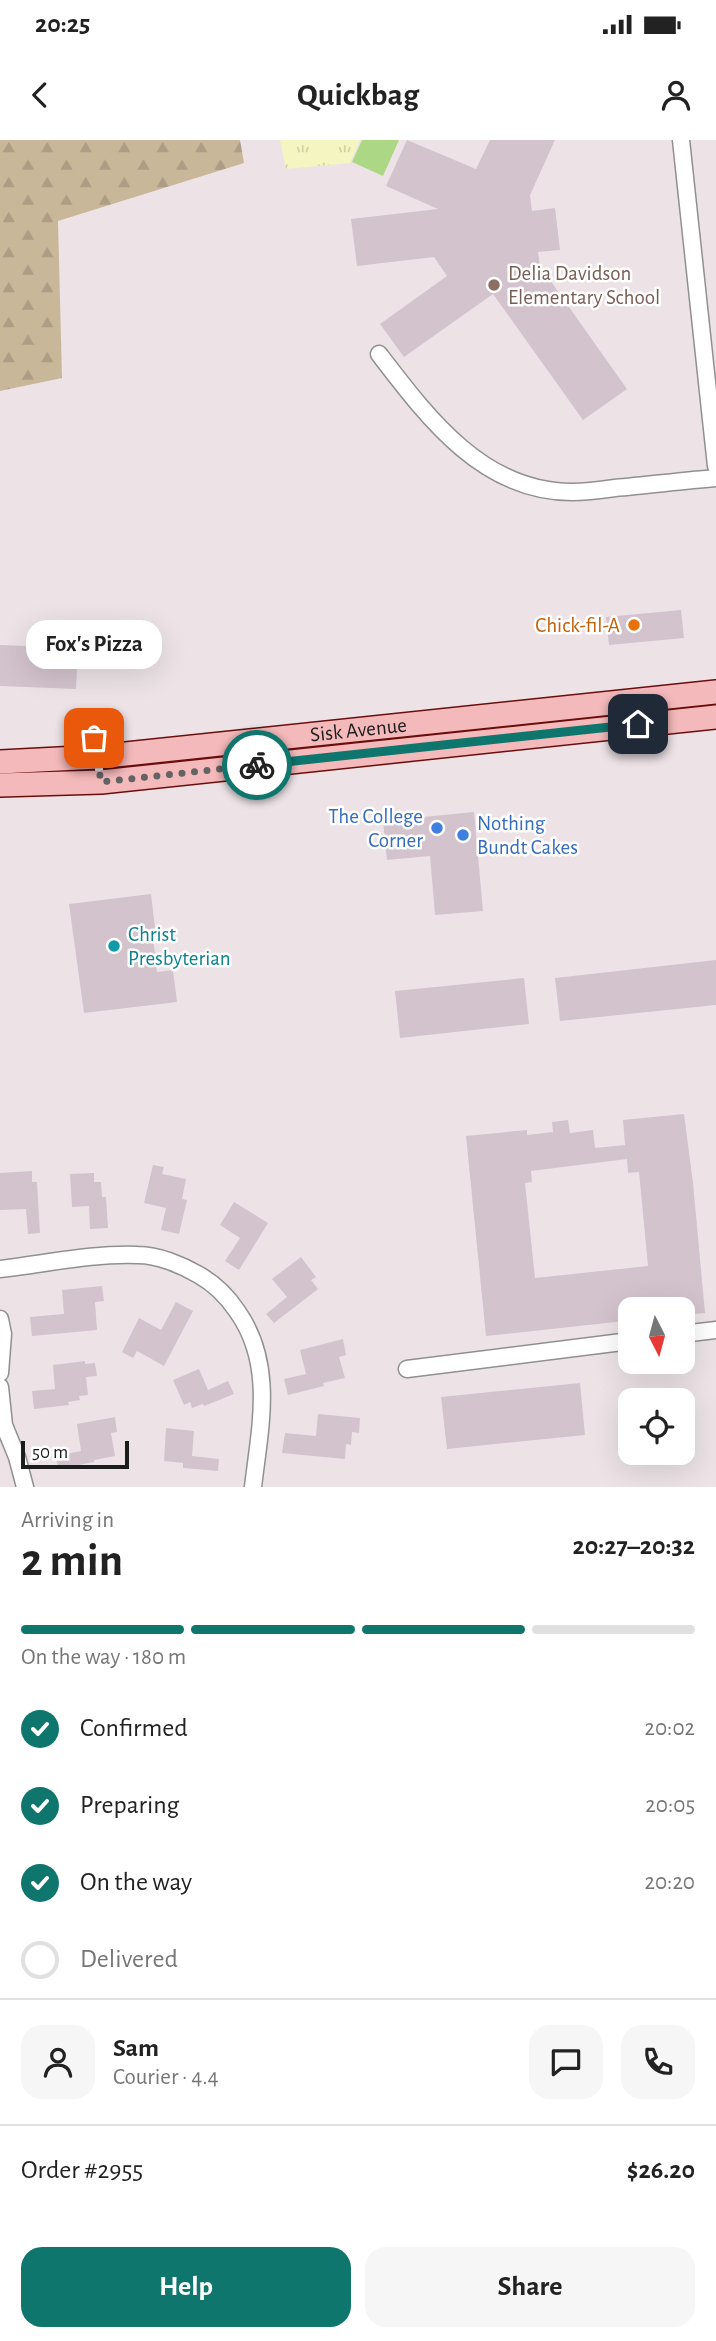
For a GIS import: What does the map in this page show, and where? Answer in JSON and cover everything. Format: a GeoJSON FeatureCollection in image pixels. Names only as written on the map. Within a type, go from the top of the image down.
{"type":"FeatureCollection","features":[{"type":"Feature","properties":{"kind":"street"},"geometry":{"type":"LineString","coordinates":[[681,140],[716,466]]}},
{"type":"Feature","properties":{"kind":"street"},"geometry":{"type":"LineString","coordinates":[[379,354],[436,425],[465,452],[499,475],[540,489],[572,492],[716,478]]}},
{"type":"Feature","properties":{"kind":"street","name":"Sisk Avenue"},"geometry":{"type":"LineString","coordinates":[[0,762],[96,748],[716,692]]}},
{"type":"Feature","properties":{"kind":"street","name":"Sisk Avenue"},"geometry":{"type":"LineString","coordinates":[[0,785],[102,786],[716,717]]}},
{"type":"Feature","properties":{"kind":"street"},"geometry":{"type":"LineString","coordinates":[[0,1269],[140,1254],[188,1269],[211,1281],[229,1299],[248,1327],[257,1351],[263,1405],[253,1487]]}},
{"type":"Feature","properties":{"kind":"street"},"geometry":{"type":"LineString","coordinates":[[0,1319],[3,1334],[0,1373]]}},
{"type":"Feature","properties":{"kind":"street"},"geometry":{"type":"LineString","coordinates":[[695,1332],[716,1330]]}},
{"type":"Feature","properties":{"kind":"street"},"geometry":{"type":"LineString","coordinates":[[407,1368],[618,1342]]}},
{"type":"Feature","properties":{"kind":"street"},"geometry":{"type":"LineString","coordinates":[[0,1387],[4,1425],[17,1457],[24,1487]]}},
{"type":"Feature","properties":{"kind":"lane"},"geometry":{"type":"LineString","coordinates":[[96,748],[102,786]]}},
{"type":"Feature","properties":{"kind":"green space"},"geometry":{"type":"Polygon","coordinates":[[[0,140],[240,140],[244,163],[58,221],[62,378],[0,391],[0,140]]]}},
{"type":"Feature","properties":{"kind":"green space"},"geometry":{"type":"Polygon","coordinates":[[[280,140],[360,140],[350,163],[286,169],[280,140]]]}},
{"type":"Feature","properties":{"kind":"green space"},"geometry":{"type":"Polygon","coordinates":[[[362,140],[399,140],[383,176],[352,162],[362,140]]]}},
{"type":"Feature","properties":{"kind":"building","name":"Delia Davidson Elementary School"},"geometry":{"type":"Polygon","coordinates":[[[407,140],[476,169],[490,140],[555,140],[530,195],[532,211],[555,208],[560,250],[538,252],[540,266],[627,389],[583,420],[493,294],[404,357],[380,324],[447,276],[434,257],[357,266],[351,219],[438,209],[386,186],[407,140]]]}},
{"type":"Feature","properties":{"kind":"building"},"geometry":{"type":"Polygon","coordinates":[[[681,610],[684,638],[609,645],[606,617],[681,610]]]}},
{"type":"Feature","properties":{"kind":"building"},"geometry":{"type":"Polygon","coordinates":[[[0,645],[78,648],[76,689],[0,686],[0,645]]]}},
{"type":"Feature","properties":{"kind":"building"},"geometry":{"type":"Polygon","coordinates":[[[474,812],[483,911],[435,915],[430,856],[387,860],[383,821],[474,812]]]}},
{"type":"Feature","properties":{"kind":"building","name":"Christ Presbyterian"},"geometry":{"type":"Polygon","coordinates":[[[151,894],[157,972],[173,970],[177,1002],[84,1013],[69,904],[151,894]]]}},
{"type":"Feature","properties":{"kind":"building"},"geometry":{"type":"Polygon","coordinates":[[[716,960],[716,1005],[560,1021],[555,978],[716,960]]]}},
{"type":"Feature","properties":{"kind":"building"},"geometry":{"type":"Polygon","coordinates":[[[524,978],[529,1024],[400,1038],[395,991],[524,978]]]}},
{"type":"Feature","properties":{"kind":"building"},"geometry":{"type":"Polygon","coordinates":[[[684,1114],[705,1313],[695,1314],[695,1297],[618,1297],[618,1322],[486,1336],[466,1136],[527,1130],[527,1135],[553,1132],[552,1122],[568,1120],[570,1133],[593,1130],[595,1148],[625,1145],[623,1120],[684,1114]],[[627,1159],[531,1171],[532,1182],[525,1183],[535,1278],[648,1266],[639,1172],[628,1173],[627,1159]]]}},
{"type":"Feature","properties":{"kind":"building"},"geometry":{"type":"Polygon","coordinates":[[[153,1165],[164,1167],[162,1174],[186,1179],[182,1199],[187,1200],[179,1234],[161,1230],[166,1208],[144,1203],[153,1165]]]}},
{"type":"Feature","properties":{"kind":"building"},"geometry":{"type":"Polygon","coordinates":[[[32,1171],[32,1182],[37,1182],[40,1233],[28,1234],[26,1209],[0,1210],[0,1173],[32,1171]]]}},
{"type":"Feature","properties":{"kind":"building"},"geometry":{"type":"Polygon","coordinates":[[[94,1173],[94,1182],[101,1182],[102,1197],[106,1197],[108,1228],[90,1229],[89,1206],[72,1207],[70,1174],[94,1173]]]}},
{"type":"Feature","properties":{"kind":"building"},"geometry":{"type":"Polygon","coordinates":[[[234,1202],[268,1223],[239,1270],[225,1261],[240,1238],[220,1225],[234,1202]]]}},
{"type":"Feature","properties":{"kind":"building"},"geometry":{"type":"Polygon","coordinates":[[[301,1257],[316,1277],[311,1280],[318,1289],[274,1323],[266,1314],[287,1297],[272,1279],[301,1257]]]}},
{"type":"Feature","properties":{"kind":"building"},"geometry":{"type":"Polygon","coordinates":[[[102,1286],[104,1301],[95,1302],[97,1330],[32,1336],[30,1317],[64,1314],[62,1290],[102,1286]]]}},
{"type":"Feature","properties":{"kind":"building"},"geometry":{"type":"Polygon","coordinates":[[[176,1302],[193,1311],[164,1366],[137,1351],[133,1358],[122,1352],[139,1318],[161,1330],[176,1302]]]}},
{"type":"Feature","properties":{"kind":"building"},"geometry":{"type":"Polygon","coordinates":[[[343,1339],[346,1355],[339,1357],[345,1378],[288,1395],[284,1379],[306,1374],[300,1350],[343,1339]]]}},
{"type":"Feature","properties":{"kind":"building"},"geometry":{"type":"Polygon","coordinates":[[[85,1361],[85,1364],[95,1363],[97,1376],[86,1377],[88,1395],[79,1396],[80,1400],[68,1402],[69,1405],[34,1409],[32,1391],[55,1389],[53,1365],[85,1361]]]}},
{"type":"Feature","properties":{"kind":"building"},"geometry":{"type":"Polygon","coordinates":[[[199,1369],[208,1390],[228,1381],[234,1394],[204,1406],[203,1404],[192,1408],[190,1402],[184,1405],[173,1380],[199,1369]]]}},
{"type":"Feature","properties":{"kind":"building"},"geometry":{"type":"Polygon","coordinates":[[[580,1383],[585,1435],[447,1449],[441,1397],[580,1383]]]}},
{"type":"Feature","properties":{"kind":"building"},"geometry":{"type":"Polygon","coordinates":[[[318,1414],[360,1418],[359,1433],[352,1432],[351,1445],[346,1444],[345,1459],[282,1453],[285,1433],[316,1436],[318,1414]]]}},
{"type":"Feature","properties":{"kind":"building"},"geometry":{"type":"Polygon","coordinates":[[[115,1417],[117,1432],[111,1433],[115,1456],[58,1469],[56,1456],[81,1451],[77,1424],[115,1417]]]}},
{"type":"Feature","properties":{"kind":"building"},"geometry":{"type":"Polygon","coordinates":[[[166,1428],[194,1431],[192,1456],[219,1459],[218,1471],[183,1468],[183,1463],[164,1461],[166,1428]]]}},
{"type":"Feature","properties":{"kind":"way so far"},"geometry":{"type":"LineString","coordinates":[[94,738],[101,782],[257,765]]}},
{"type":"Feature","properties":{"kind":"place","name":"Delia Davidson Elementary School"},"geometry":{"type":"Point","coordinates":[494,285]}},
{"type":"Feature","properties":{"kind":"place","name":"Chick-fil-A"},"geometry":{"type":"Point","coordinates":[634,625]}},
{"type":"Feature","properties":{"kind":"place","name":"Fox's Pizza"},"geometry":{"type":"Point","coordinates":[94,738]}},
{"type":"Feature","properties":{"kind":"place","name":"The College Corner"},"geometry":{"type":"Point","coordinates":[437,828]}},
{"type":"Feature","properties":{"kind":"place","name":"Nothing Bundt Cakes"},"geometry":{"type":"Point","coordinates":[463,835]}},
{"type":"Feature","properties":{"kind":"place","name":"Christ Presbyterian"},"geometry":{"type":"Point","coordinates":[114,946]}},
{"type":"Feature","properties":{"kind":"route"},"geometry":{"type":"LineString","coordinates":[[257,765],[638,724]]}}]}
